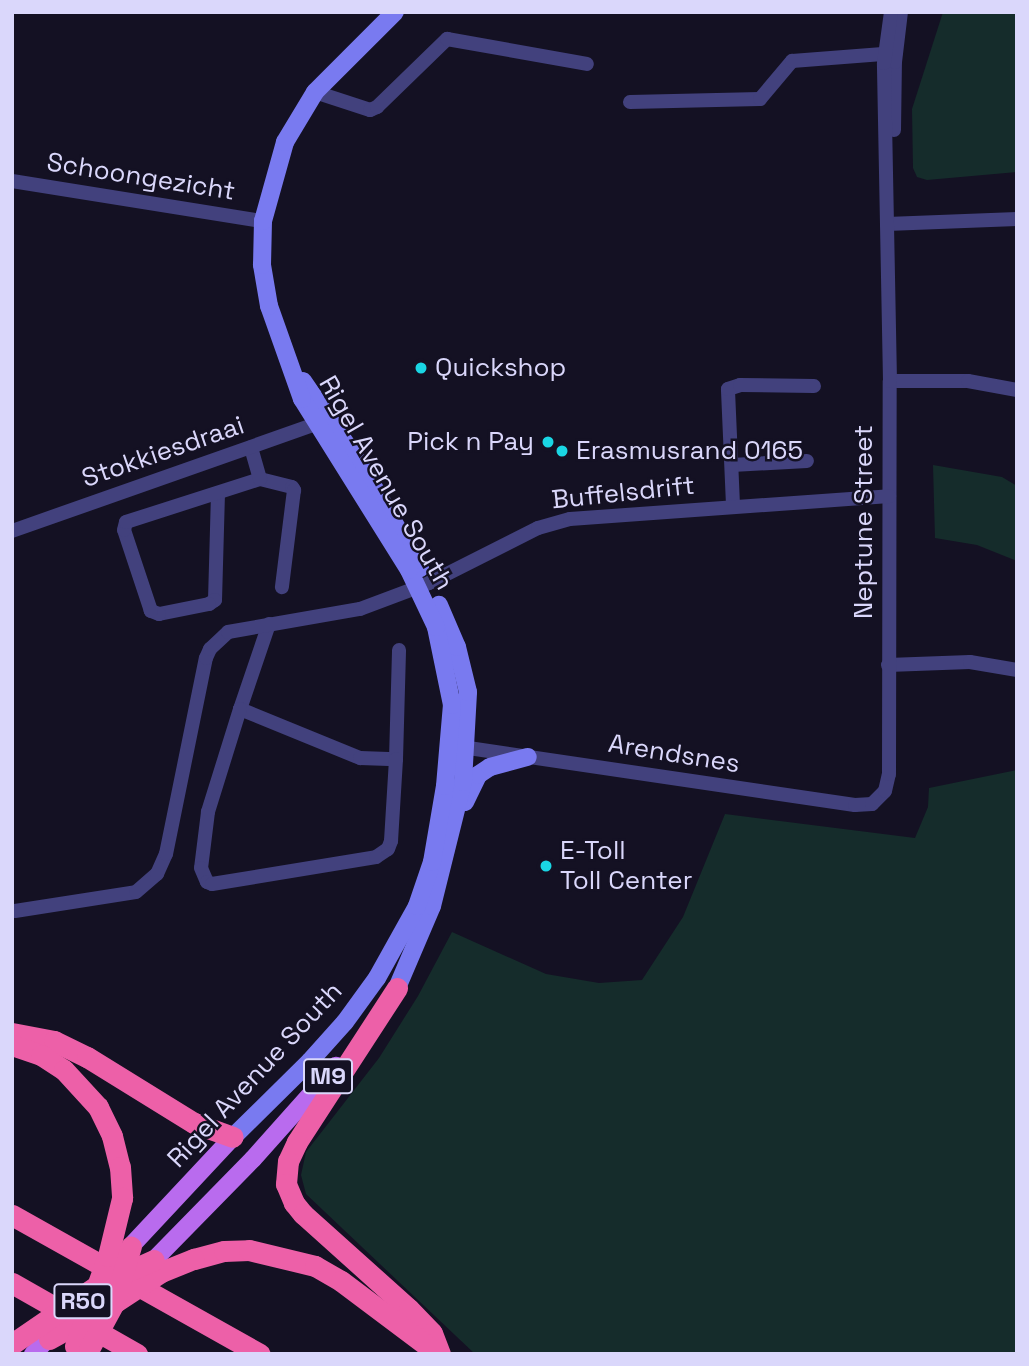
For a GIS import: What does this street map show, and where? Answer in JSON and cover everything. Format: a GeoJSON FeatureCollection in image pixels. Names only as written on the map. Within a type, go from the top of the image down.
{"type":"FeatureCollection","features":[{"type":"Feature","properties":{"kind":"highway"},"geometry":{"type":"LineString","coordinates":[[397,988],[297,1142],[284,1174],[293,1203],[409,1309],[432,1333],[439,1354]]}},
{"type":"Feature","properties":{"kind":"highway"},"geometry":{"type":"LineString","coordinates":[[12,1033],[54,1041],[87,1057],[180,1116],[233,1137]]}},
{"type":"Feature","properties":{"kind":"highway"},"geometry":{"type":"LineString","coordinates":[[12,1045],[41,1055],[64,1070],[98,1107],[112,1136],[120,1167],[122,1198],[117,1226],[85,1317],[80,1351]]}},
{"type":"Feature","properties":{"kind":"highway"},"geometry":{"type":"LineString","coordinates":[[12,1215],[260,1354]]}},
{"type":"Feature","properties":{"kind":"highway"},"geometry":{"type":"LineString","coordinates":[[80,1351],[114,1303],[131,1246]]}},
{"type":"Feature","properties":{"kind":"highway"},"geometry":{"type":"LineString","coordinates":[[41,1346],[161,1272],[224,1251],[249,1250],[315,1266],[341,1281],[439,1354]]}},
{"type":"Feature","properties":{"kind":"highway"},"geometry":{"type":"LineString","coordinates":[[12,1344],[39,1328],[97,1285],[154,1260]]}},
{"type":"Feature","properties":{"kind":"highway"},"geometry":{"type":"LineString","coordinates":[[12,1283],[137,1354]]}},
{"type":"Feature","properties":{"kind":"main road","name":"Rigel Avenue South"},"geometry":{"type":"LineString","coordinates":[[41,1346],[233,1137],[345,1022],[401,938],[417,906],[432,862],[458,746],[466,678],[457,647],[363,470],[302,398],[269,306],[262,265],[263,221],[285,142],[315,92],[395,12]]}},
{"type":"Feature","properties":{"kind":"main road","name":"Rigel Avenue South"},"geometry":{"type":"LineString","coordinates":[[114,1303],[253,1160],[322,1084],[397,988],[421,937],[442,873],[463,782],[458,746]]}},
{"type":"Feature","properties":{"kind":"main road"},"geometry":{"type":"LineString","coordinates":[[442,873],[463,805],[478,775],[490,766],[528,757]]}},
{"type":"Feature","properties":{"kind":"street","name":"Neptune Street"},"geometry":{"type":"LineString","coordinates":[[885,791],[889,774],[891,12]]}},
{"type":"Feature","properties":{"kind":"street","name":"Neptune Street"},"geometry":{"type":"LineString","coordinates":[[890,53],[901,12]]}},
{"type":"Feature","properties":{"kind":"street"},"geometry":{"type":"LineString","coordinates":[[315,92],[370,110],[377,107],[447,39],[587,64]]}},
{"type":"Feature","properties":{"kind":"street"},"geometry":{"type":"LineString","coordinates":[[631,102],[760,99],[792,61],[890,53]]}},
{"type":"Feature","properties":{"kind":"street","name":"Schoongezicht"},"geometry":{"type":"LineString","coordinates":[[12,181],[263,221]]}},
{"type":"Feature","properties":{"kind":"street"},"geometry":{"type":"LineString","coordinates":[[890,224],[1017,219]]}},
{"type":"Feature","properties":{"kind":"street"},"geometry":{"type":"LineString","coordinates":[[890,381],[968,381],[1017,390]]}},
{"type":"Feature","properties":{"kind":"street"},"geometry":{"type":"LineString","coordinates":[[733,505],[728,389],[740,385],[814,386]]}},
{"type":"Feature","properties":{"kind":"street","name":"Stokkiesdraai"},"geometry":{"type":"LineString","coordinates":[[12,531],[323,422]]}},
{"type":"Feature","properties":{"kind":"street"},"geometry":{"type":"LineString","coordinates":[[251,447],[260,480]]}},
{"type":"Feature","properties":{"kind":"street"},"geometry":{"type":"LineString","coordinates":[[732,465],[807,461]]}},
{"type":"Feature","properties":{"kind":"street"},"geometry":{"type":"LineString","coordinates":[[218,493],[215,600],[209,604],[159,614],[151,611],[124,530],[126,522],[218,493],[260,480],[292,487],[294,490],[282,587]]}},
{"type":"Feature","properties":{"kind":"street","name":"Buffelsdrift"},"geometry":{"type":"LineString","coordinates":[[15,911],[136,892],[157,874],[166,855],[204,666],[210,649],[228,632],[360,609],[423,585],[538,528],[570,519],[733,505],[889,496]]}},
{"type":"Feature","properties":{"kind":"street"},"geometry":{"type":"LineString","coordinates":[[269,624],[208,812],[201,868],[207,882],[212,884],[376,857],[388,849],[391,841],[396,759],[398,650]]}},
{"type":"Feature","properties":{"kind":"street"},"geometry":{"type":"LineString","coordinates":[[888,665],[970,662],[1017,670]]}},
{"type":"Feature","properties":{"kind":"street"},"geometry":{"type":"LineString","coordinates":[[240,709],[360,758],[396,759]]}},
{"type":"Feature","properties":{"kind":"street","name":"Arendsnes"},"geometry":{"type":"LineString","coordinates":[[458,746],[855,805],[872,804],[885,791]]}},
{"type":"Feature","properties":{"kind":"green space"},"geometry":{"type":"Polygon","coordinates":[[[943,12],[1017,12],[1017,172],[927,180],[917,177],[913,168],[912,109],[943,12]]]}},
{"type":"Feature","properties":{"kind":"green space"},"geometry":{"type":"Polygon","coordinates":[[[933,465],[1002,477],[1017,486],[1017,561],[977,545],[935,538],[933,465]]]}},
{"type":"Feature","properties":{"kind":"green space"},"geometry":{"type":"Polygon","coordinates":[[[1017,770],[1017,1354],[475,1354],[306,1194],[301,1175],[306,1152],[379,1058],[418,996],[452,932],[546,974],[599,983],[642,980],[683,917],[725,814],[915,838],[928,807],[929,788],[1017,770]]]}},
{"type":"Feature","properties":{"kind":"place","name":"Quickshop"},"geometry":{"type":"Point","coordinates":[421,368]}},
{"type":"Feature","properties":{"kind":"place","name":"Pick n Pay"},"geometry":{"type":"Point","coordinates":[548,442]}},
{"type":"Feature","properties":{"kind":"place","name":"Erasmusrand 0165"},"geometry":{"type":"Point","coordinates":[562,451]}},
{"type":"Feature","properties":{"kind":"place","name":"E-Toll Toll Center"},"geometry":{"type":"Point","coordinates":[546,866]}}]}
